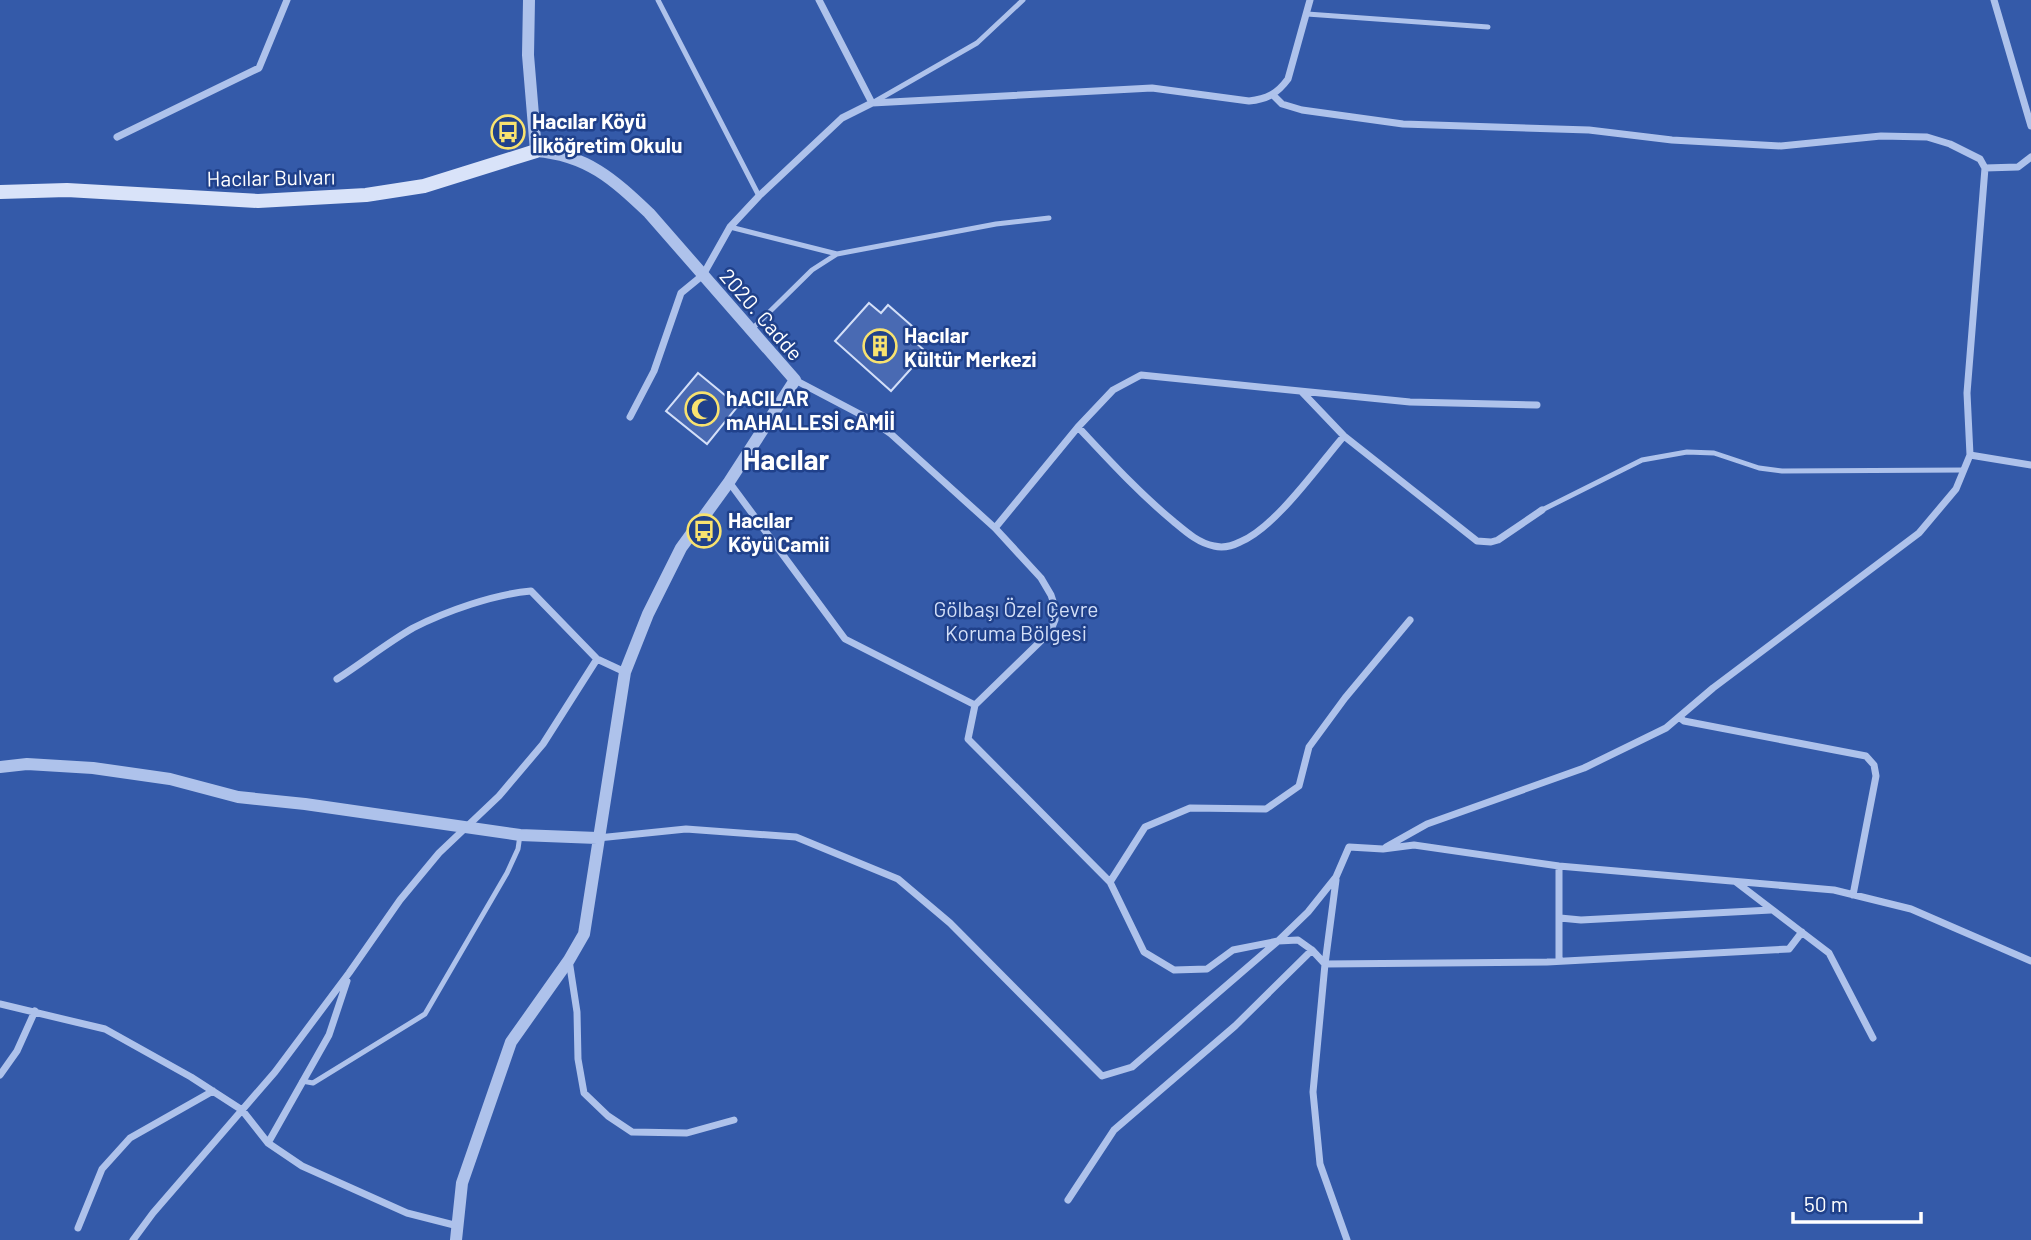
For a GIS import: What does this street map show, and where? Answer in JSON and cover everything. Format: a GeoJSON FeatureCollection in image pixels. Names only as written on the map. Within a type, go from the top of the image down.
{"type":"FeatureCollection","features":[{"type":"Feature","properties":{"kind":"main road","name":"Hacılar Bulvarı"},"geometry":{"type":"LineString","coordinates":[[0,192],[67,190],[247,201],[366,195],[424,186],[536,151]]}},
{"type":"Feature","properties":{"kind":"street"},"geometry":{"type":"LineString","coordinates":[[117,137],[259,68],[287,0]]}},
{"type":"Feature","properties":{"kind":"street"},"geometry":{"type":"LineString","coordinates":[[529,0],[528,55],[536,151]]}},
{"type":"Feature","properties":{"kind":"street"},"geometry":{"type":"LineString","coordinates":[[819,0],[873,103]]}},
{"type":"Feature","properties":{"kind":"street"},"geometry":{"type":"LineString","coordinates":[[630,418],[654,371],[681,292],[703,275],[730,227],[842,118],[873,103],[1152,88],[1249,101],[1261,100],[1280,90],[1288,79],[1310,0]]}},
{"type":"Feature","properties":{"kind":"street"},"geometry":{"type":"LineString","coordinates":[[1994,0],[2031,126]]}},
{"type":"Feature","properties":{"kind":"street"},"geometry":{"type":"LineString","coordinates":[[1273,95],[1282,104],[1302,110],[1403,124],[1589,130],[1672,140],[1781,146],[1881,136],[1927,137],[1950,144],[1980,159],[1984,168],[1967,393],[1970,455],[1956,489],[1919,533],[1713,688],[1666,728],[1584,768],[1427,824],[1383,849]]}},
{"type":"Feature","properties":{"kind":"street","name":"2020. Cadde"},"geometry":{"type":"LineString","coordinates":[[536,151],[564,154],[597,168],[609,177],[649,214],[795,380],[871,419],[891,434],[995,528],[1041,578],[1055,607],[1051,632],[975,705]]}},
{"type":"Feature","properties":{"kind":"street"},"geometry":{"type":"LineString","coordinates":[[1984,168],[2018,167],[2031,157]]}},
{"type":"Feature","properties":{"kind":"street"},"geometry":{"type":"LineString","coordinates":[[995,528],[1078,427],[1113,390],[1141,375],[1409,402],[1538,405]]}},
{"type":"Feature","properties":{"kind":"street"},"geometry":{"type":"LineString","coordinates":[[456,1240],[462,1183],[511,1042],[569,960],[584,934],[625,673],[648,614],[681,548],[729,482],[795,380]]}},
{"type":"Feature","properties":{"kind":"street"},"geometry":{"type":"LineString","coordinates":[[1302,392],[1344,436],[1477,541],[1498,540],[1542,510]]}},
{"type":"Feature","properties":{"kind":"street"},"geometry":{"type":"LineString","coordinates":[[1078,427],[1138,492],[1194,538],[1213,546],[1226,547],[1257,532],[1279,512],[1344,436]]}},
{"type":"Feature","properties":{"kind":"street"},"geometry":{"type":"LineString","coordinates":[[1970,455],[2031,465]]}},
{"type":"Feature","properties":{"kind":"street"},"geometry":{"type":"LineString","coordinates":[[729,482],[845,639],[975,705],[968,739],[1110,882],[1144,952],[1174,970],[1207,969],[1233,950],[1278,941],[1298,940],[1325,964],[1559,961],[1789,949],[1802,933]]}},
{"type":"Feature","properties":{"kind":"street"},"geometry":{"type":"LineString","coordinates":[[337,679],[414,628],[480,601],[514,592],[531,591],[597,659],[625,673]]}},
{"type":"Feature","properties":{"kind":"street"},"geometry":{"type":"LineString","coordinates":[[1110,882],[1144,827],[1191,808],[1266,809],[1299,786],[1309,747],[1345,698],[1410,620]]}},
{"type":"Feature","properties":{"kind":"street"},"geometry":{"type":"LineString","coordinates":[[133,1240],[153,1213],[275,1072],[400,900],[463,828],[499,796],[543,744],[597,659]]}},
{"type":"Feature","properties":{"kind":"street"},"geometry":{"type":"LineString","coordinates":[[1679,717],[1684,721],[1866,756],[1871,760],[1875,776],[1853,895]]}},
{"type":"Feature","properties":{"kind":"street"},"geometry":{"type":"LineString","coordinates":[[0,767],[27,764],[93,768],[170,779],[238,797],[520,835],[597,838],[686,829],[796,837],[898,879],[950,923],[1102,1076],[1132,1067],[1278,941],[1308,912],[1336,877],[1349,847],[1383,849],[1414,845],[1559,866],[1834,890],[1910,909],[2031,961]]}},
{"type":"Feature","properties":{"kind":"street"},"geometry":{"type":"LineString","coordinates":[[1559,866],[1559,961]]}},
{"type":"Feature","properties":{"kind":"street"},"geometry":{"type":"LineString","coordinates":[[1336,877],[1313,1092],[1320,1164],[1347,1240]]}},
{"type":"Feature","properties":{"kind":"street"},"geometry":{"type":"LineString","coordinates":[[1735,881],[1829,953],[1873,1038]]}},
{"type":"Feature","properties":{"kind":"street"},"geometry":{"type":"LineString","coordinates":[[1560,919],[1772,910]]}},
{"type":"Feature","properties":{"kind":"street"},"geometry":{"type":"LineString","coordinates":[[1068,1200],[1114,1130],[1235,1026],[1312,950]]}},
{"type":"Feature","properties":{"kind":"street"},"geometry":{"type":"LineString","coordinates":[[569,960],[577,1012],[578,1059],[584,1093],[608,1116],[632,1132],[687,1133],[734,1120]]}},
{"type":"Feature","properties":{"kind":"street"},"geometry":{"type":"LineString","coordinates":[[268,1143],[330,1035],[349,973]]}},
{"type":"Feature","properties":{"kind":"street"},"geometry":{"type":"LineString","coordinates":[[0,1004],[105,1029],[242,1110],[268,1143],[302,1166],[407,1213],[457,1226]]}},
{"type":"Feature","properties":{"kind":"street"},"geometry":{"type":"LineString","coordinates":[[0,1075],[17,1051],[35,1011]]}},
{"type":"Feature","properties":{"kind":"street"},"geometry":{"type":"LineString","coordinates":[[78,1228],[102,1169],[130,1138],[213,1091]]}},
{"type":"Feature","properties":{"kind":"lane"},"geometry":{"type":"LineString","coordinates":[[658,0],[759,196]]}},
{"type":"Feature","properties":{"kind":"lane"},"geometry":{"type":"LineString","coordinates":[[873,103],[977,43],[1023,0]]}},
{"type":"Feature","properties":{"kind":"lane"},"geometry":{"type":"LineString","coordinates":[[1307,14],[1488,27]]}},
{"type":"Feature","properties":{"kind":"lane"},"geometry":{"type":"LineString","coordinates":[[751,329],[812,270],[837,254],[996,224],[1049,218]]}},
{"type":"Feature","properties":{"kind":"lane"},"geometry":{"type":"LineString","coordinates":[[730,227],[837,254]]}},
{"type":"Feature","properties":{"kind":"lane"},"geometry":{"type":"LineString","coordinates":[[1542,510],[1642,460],[1687,452],[1714,453],[1759,468],[1782,471],[1964,470]]}},
{"type":"Feature","properties":{"kind":"lane"},"geometry":{"type":"LineString","coordinates":[[302,1081],[313,1083],[425,1014],[507,873],[518,849],[520,835]]}},
{"type":"Feature","properties":{"kind":"green space","name":"Gölbaşı Özel Çevre Koruma Bölgesi"},"geometry":{"type":"Polygon","coordinates":[[[0,0],[2031,0],[2031,1240],[0,1240],[0,0]]]}},
{"type":"Feature","properties":{"kind":"building","name":"Hacılar Kültür Merkezi"},"geometry":{"type":"Polygon","coordinates":[[[869,303],[881,313],[888,305],[920,333],[913,340],[926,352],[891,391],[835,341],[869,303]]]}},
{"type":"Feature","properties":{"kind":"building","name":"hACILAR mAHALLESİ cAMİİ"},"geometry":{"type":"Polygon","coordinates":[[[698,373],[738,406],[707,444],[666,411],[698,373]]]}},
{"type":"Feature","properties":{"kind":"place","name":"Hacılar Köyü İlköğretim Okulu"},"geometry":{"type":"Point","coordinates":[508,132]}},
{"type":"Feature","properties":{"kind":"place","name":"Hacılar Kültür Merkezi"},"geometry":{"type":"Point","coordinates":[880,346]}},
{"type":"Feature","properties":{"kind":"place","name":"hACILAR mAHALLESİ cAMİİ"},"geometry":{"type":"Point","coordinates":[702,409]}},
{"type":"Feature","properties":{"kind":"place","name":"Hacılar Köyü Camii"},"geometry":{"type":"Point","coordinates":[704,531]}},
{"type":"Feature","properties":{"kind":"district","name":"Hacılar"},"geometry":{"type":"Point","coordinates":[786,459]}}]}
